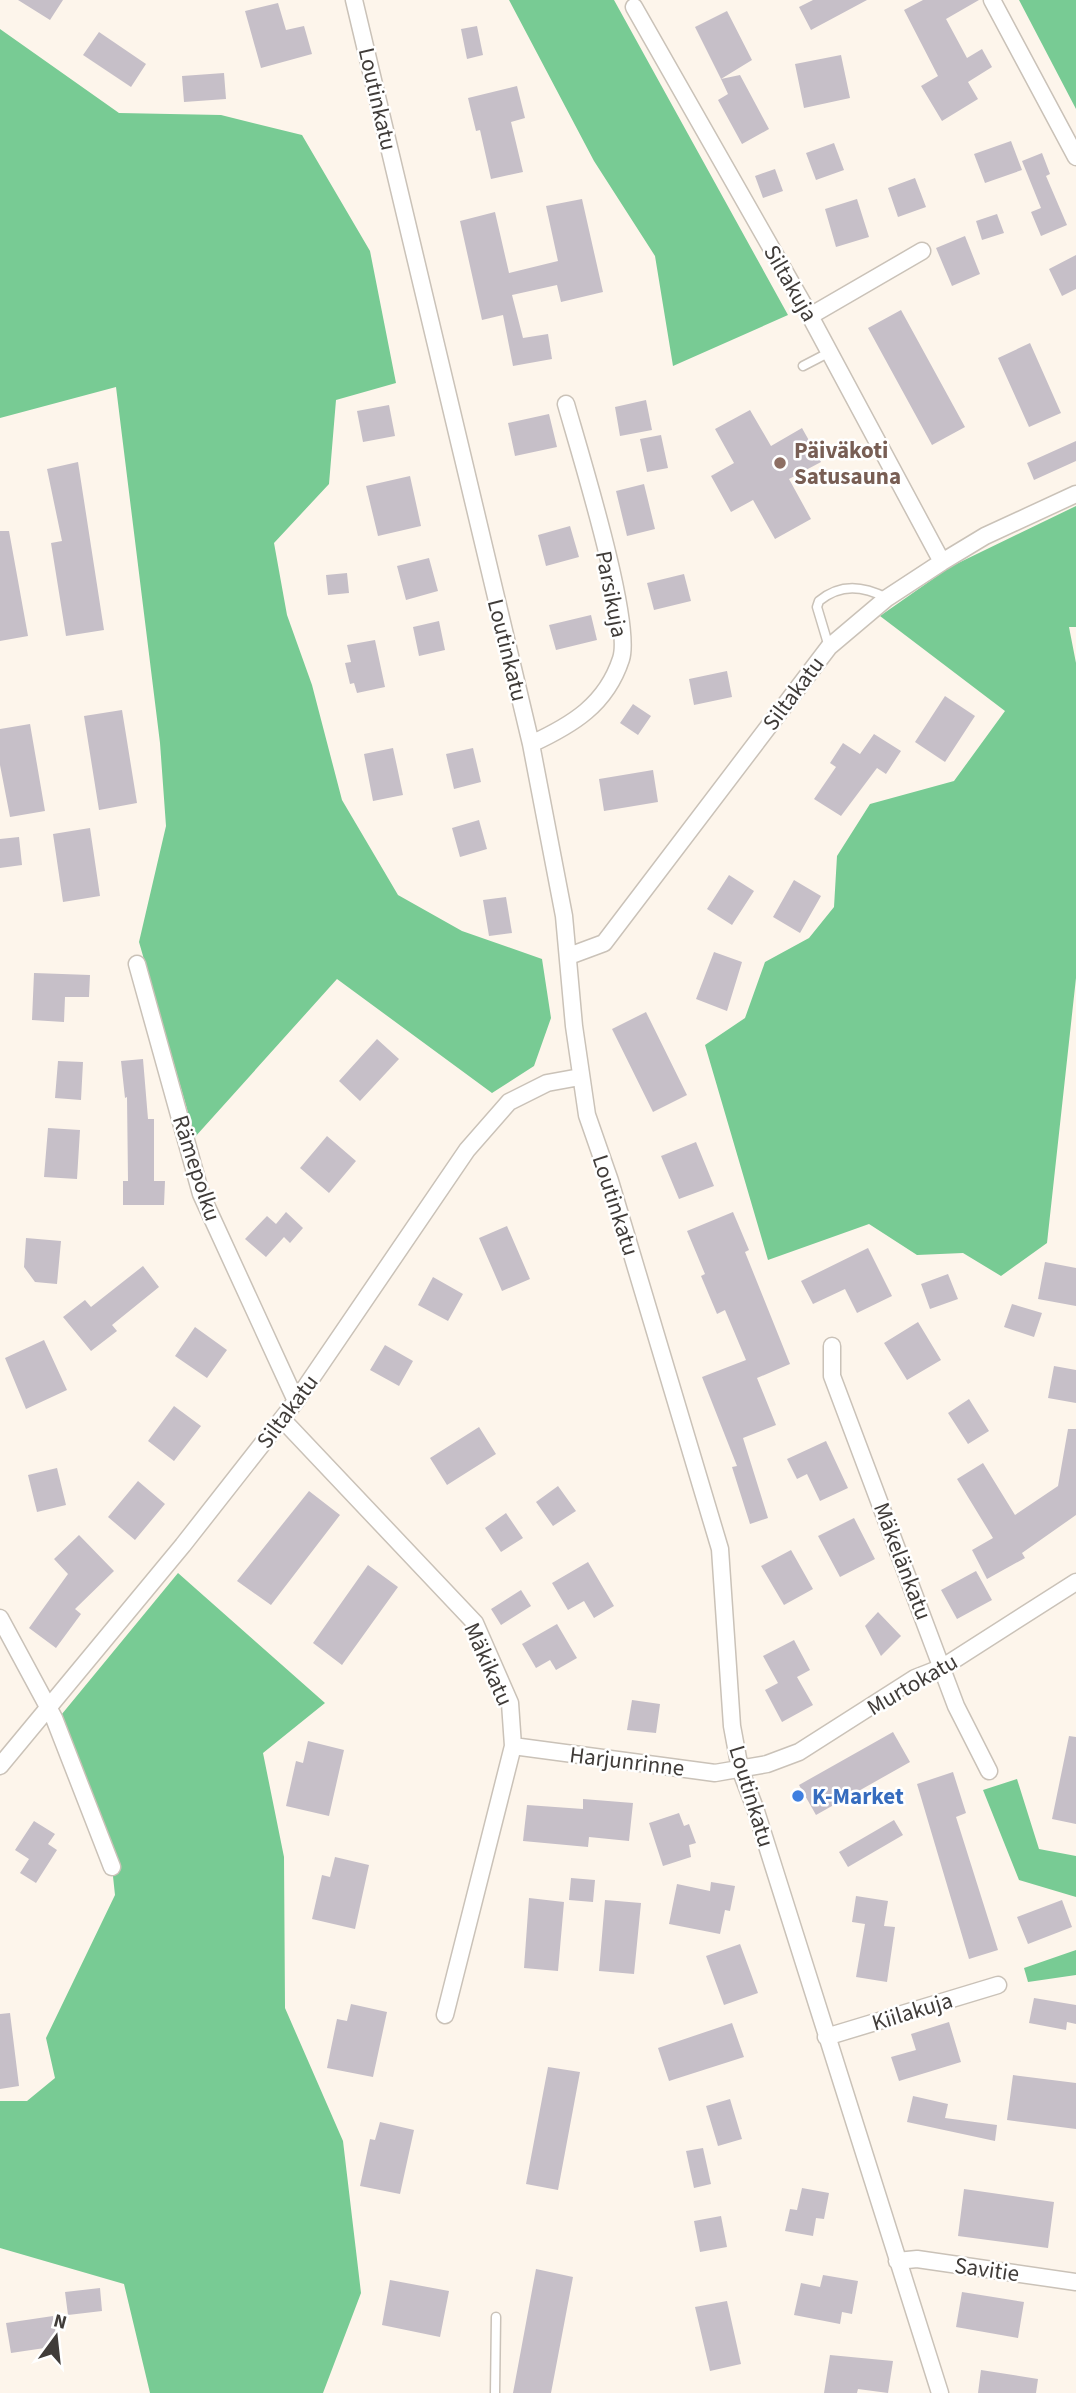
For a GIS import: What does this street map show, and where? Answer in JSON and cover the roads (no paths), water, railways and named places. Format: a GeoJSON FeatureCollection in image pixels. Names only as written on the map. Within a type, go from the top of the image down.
{"type":"FeatureCollection","features":[{"type":"Feature","properties":{"kind":"street","name":"Loutinkatu"},"geometry":{"type":"LineString","coordinates":[[354,0],[531,744],[569,956],[580,1076],[594,1138],[610,1181],[720,1549],[732,1726],[740,1769],[755,1808],[825,2037],[940,2393]]}},
{"type":"Feature","properties":{"kind":"street"},"geometry":{"type":"LineString","coordinates":[[992,0],[1076,157]]}},
{"type":"Feature","properties":{"kind":"street","name":"Siltakuja"},"geometry":{"type":"LineString","coordinates":[[634,7],[830,352],[942,562]]}},
{"type":"Feature","properties":{"kind":"street"},"geometry":{"type":"LineString","coordinates":[[810,316],[922,251]]}},
{"type":"Feature","properties":{"kind":"street","name":"Parsikuja"},"geometry":{"type":"LineString","coordinates":[[531,744],[572,725],[603,695],[622,657],[623,636],[614,584],[566,404]]}},
{"type":"Feature","properties":{"kind":"street","name":"Siltakatu"},"geometry":{"type":"LineString","coordinates":[[569,956],[604,943],[829,647],[887,598],[942,562],[985,536],[1076,494]]}},
{"type":"Feature","properties":{"kind":"street","name":"Rämepolku"},"geometry":{"type":"LineString","coordinates":[[137,964],[201,1194],[296,1401]]}},
{"type":"Feature","properties":{"kind":"street","name":"Siltakatu"},"geometry":{"type":"LineString","coordinates":[[0,1766],[49,1709],[296,1401],[467,1150],[509,1102],[547,1083],[580,1076]]}},
{"type":"Feature","properties":{"kind":"street","name":"Mäkelänkatu"},"geometry":{"type":"LineString","coordinates":[[832,1346],[832,1376],[956,1706],[989,1772]]}},
{"type":"Feature","properties":{"kind":"street","name":"Mäkikatu"},"geometry":{"type":"LineString","coordinates":[[282,1419],[475,1623],[510,1703],[513,1746],[445,2015]]}},
{"type":"Feature","properties":{"kind":"street","name":"Murtokatu"},"geometry":{"type":"LineString","coordinates":[[740,1769],[767,1764],[799,1752],[915,1678],[943,1667],[1076,1582]]}},
{"type":"Feature","properties":{"kind":"street"},"geometry":{"type":"LineString","coordinates":[[0,1618],[49,1709],[112,1867]]}},
{"type":"Feature","properties":{"kind":"street","name":"Harjunrinne"},"geometry":{"type":"LineString","coordinates":[[513,1746],[715,1773],[740,1769]]}},
{"type":"Feature","properties":{"kind":"street","name":"Kiilakuja"},"geometry":{"type":"LineString","coordinates":[[825,2037],[998,1985]]}},
{"type":"Feature","properties":{"kind":"street","name":"Savitie"},"geometry":{"type":"LineString","coordinates":[[897,2261],[917,2259],[1076,2281]]}},
{"type":"Feature","properties":{"kind":"lane"},"geometry":{"type":"LineString","coordinates":[[803,366],[830,352]]}},
{"type":"Feature","properties":{"kind":"lane"},"geometry":{"type":"LineString","coordinates":[[829,647],[817,607],[819,601],[850,586],[869,589],[887,598]]}},
{"type":"Feature","properties":{"kind":"lane"},"geometry":{"type":"LineString","coordinates":[[495,2393],[496,2317]]}},
{"type":"Feature","properties":{"kind":"place","name":"Päiväkoti Satusauna"},"geometry":{"type":"Point","coordinates":[780,463]}},
{"type":"Feature","properties":{"kind":"place","name":"K-Market"},"geometry":{"type":"Point","coordinates":[798,1796]}}]}
